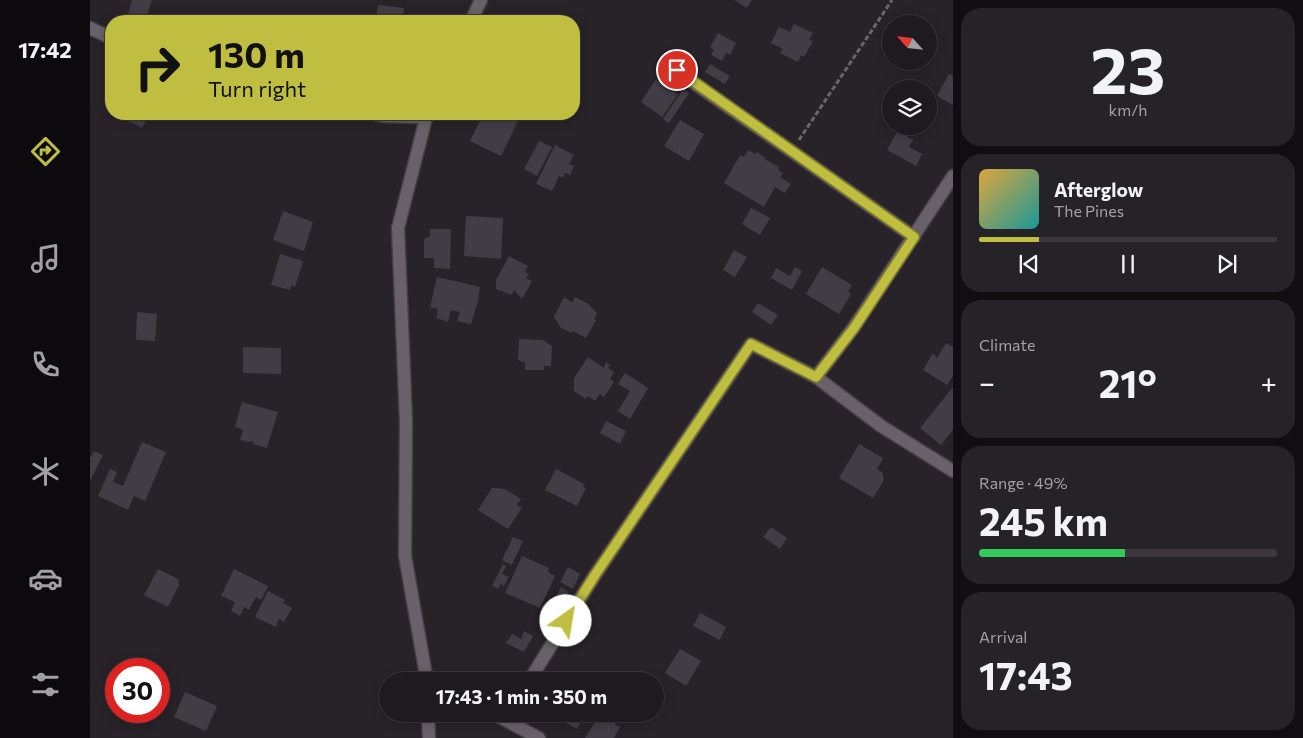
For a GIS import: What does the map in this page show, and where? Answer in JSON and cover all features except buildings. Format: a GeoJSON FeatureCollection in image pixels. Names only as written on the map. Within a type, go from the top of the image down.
{"type":"FeatureCollection","features":[{"type":"Feature","properties":{"kind":"street"},"geometry":{"type":"LineString","coordinates":[[474,15],[481,0]]}},
{"type":"Feature","properties":{"kind":"street"},"geometry":{"type":"LineString","coordinates":[[90,28],[105,35]]}},
{"type":"Feature","properties":{"kind":"street"},"geometry":{"type":"LineString","coordinates":[[677,70],[914,237]]}},
{"type":"Feature","properties":{"kind":"street"},"geometry":{"type":"LineString","coordinates":[[425,120],[398,228],[406,421],[405,556],[426,672]]}},
{"type":"Feature","properties":{"kind":"street"},"geometry":{"type":"LineString","coordinates":[[816,377],[854,328],[953,176]]}},
{"type":"Feature","properties":{"kind":"street"},"geometry":{"type":"LineString","coordinates":[[535,672],[595,575],[751,344],[816,377],[880,426],[953,470]]}},
{"type":"Feature","properties":{"kind":"street"},"geometry":{"type":"LineString","coordinates":[[428,722],[429,738]]}},
{"type":"Feature","properties":{"kind":"street"},"geometry":{"type":"LineString","coordinates":[[513,722],[540,738]]}},
{"type":"Feature","properties":{"kind":"path"},"geometry":{"type":"LineString","coordinates":[[792,151],[892,0]]}},
{"type":"Feature","properties":{"kind":"route"},"geometry":{"type":"LineString","coordinates":[[566,621],[651,491],[751,344],[816,377],[854,328],[914,237],[677,70]]}}]}
